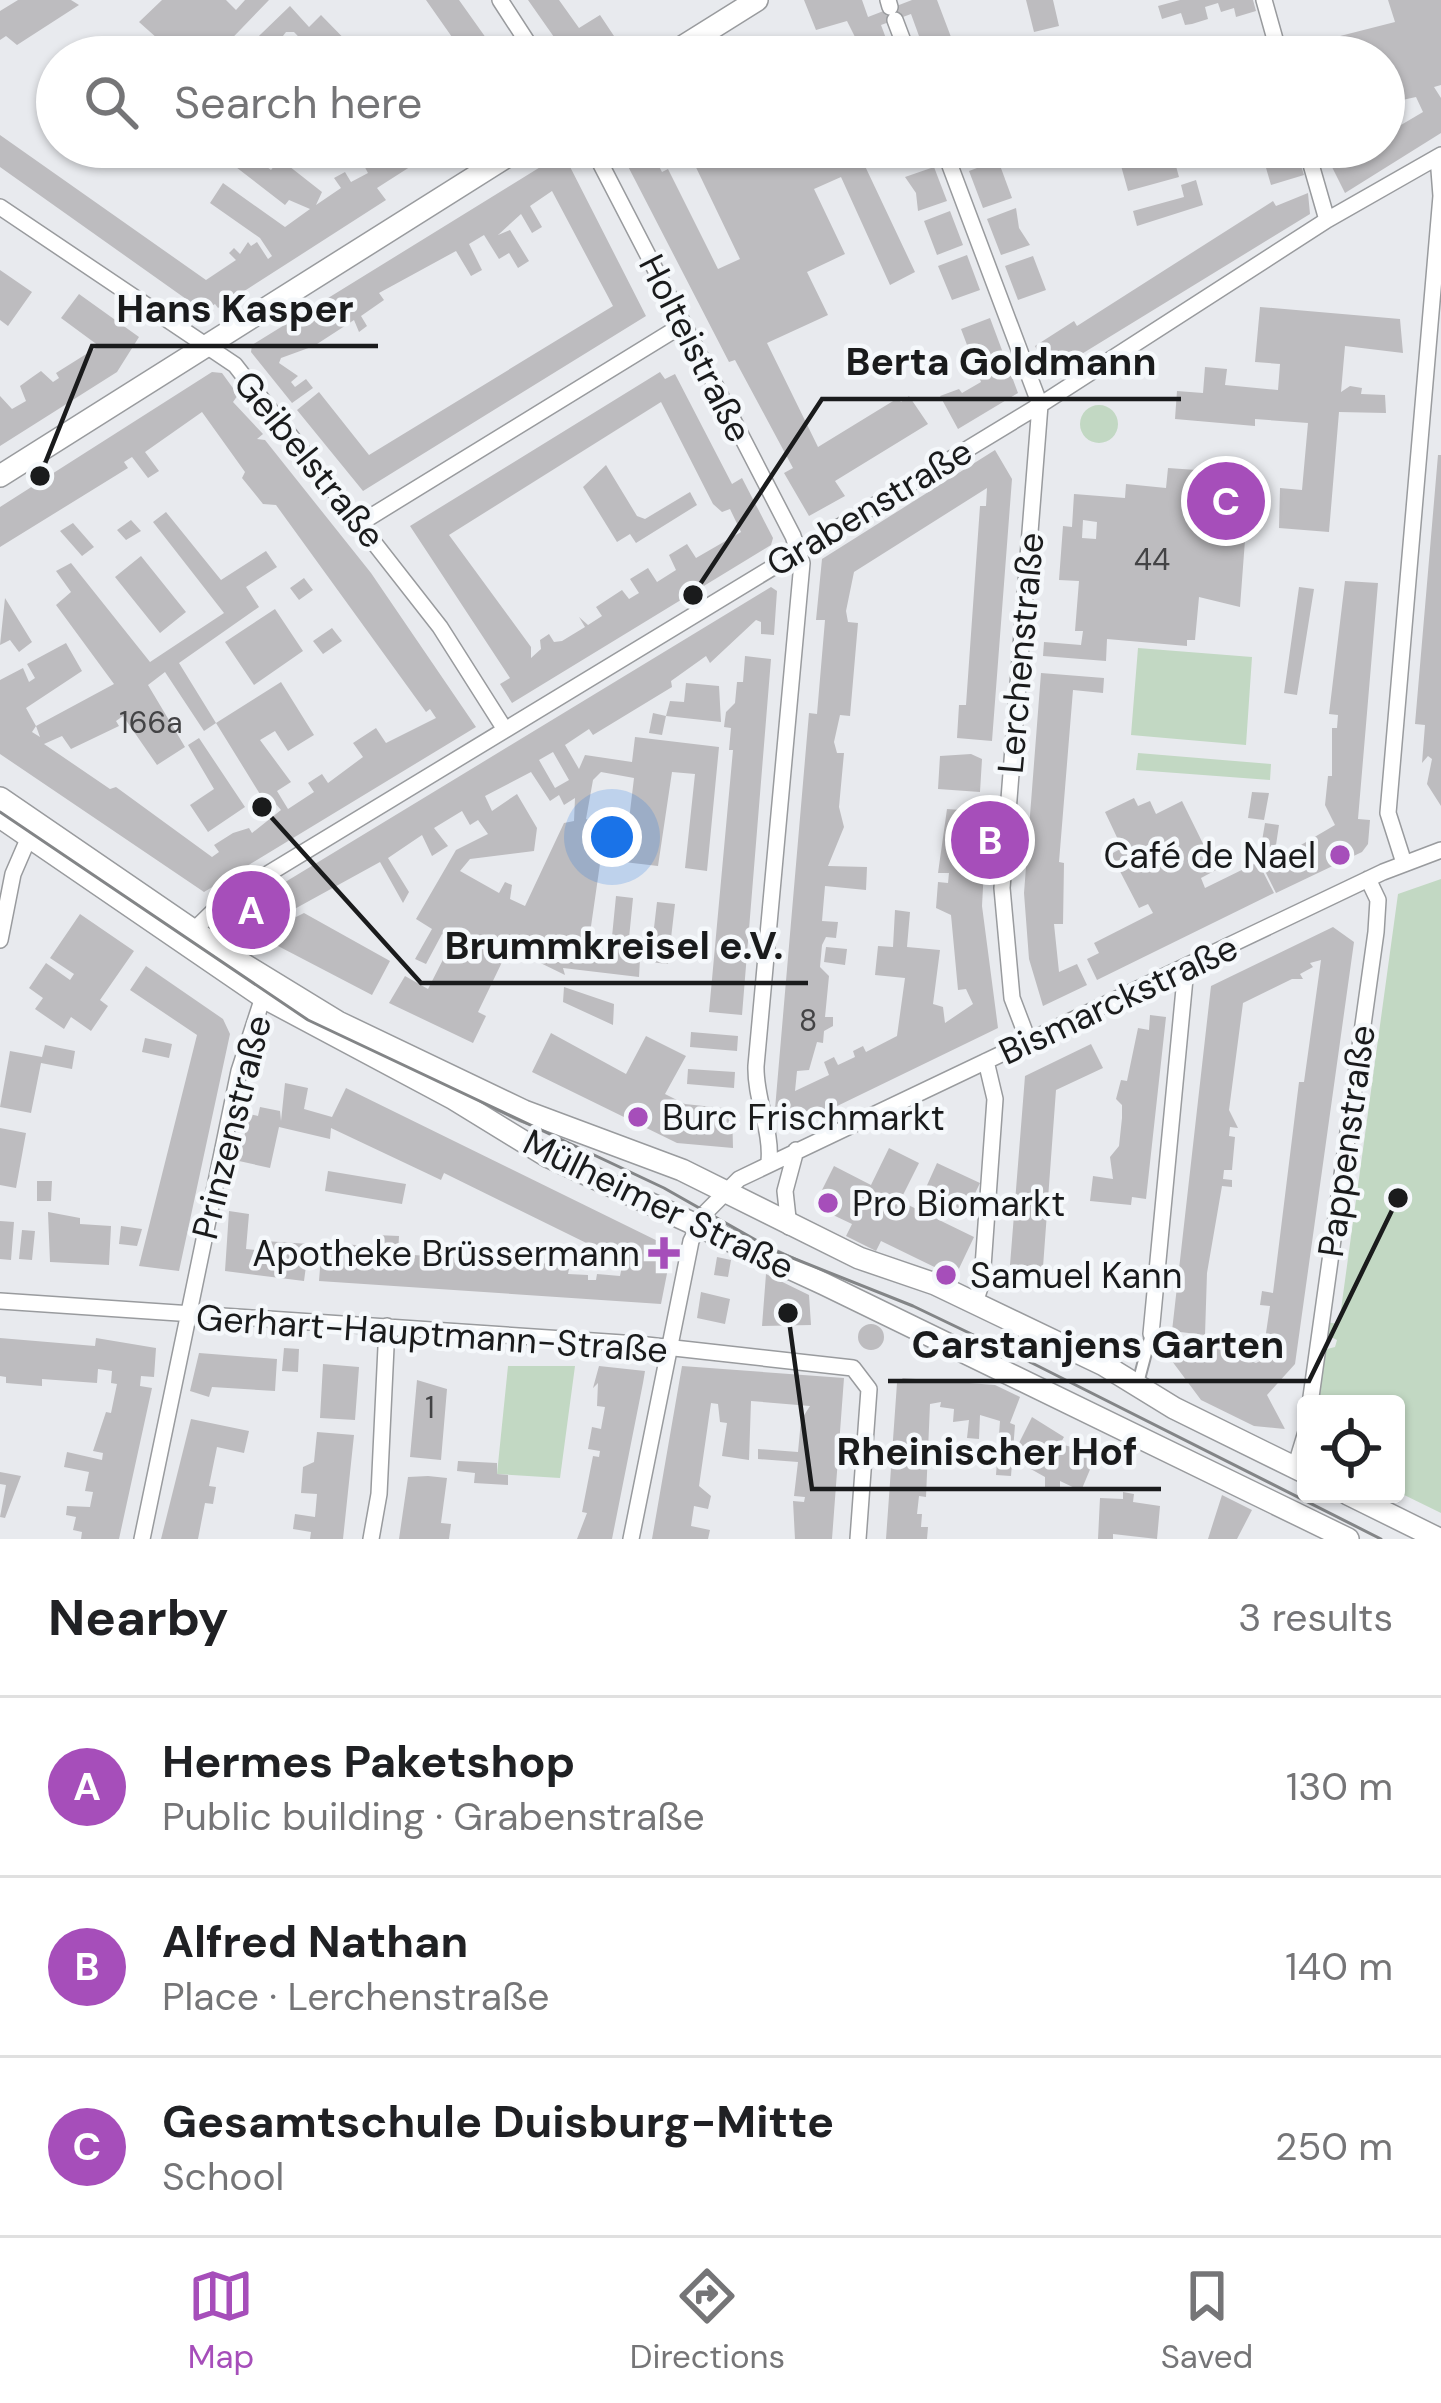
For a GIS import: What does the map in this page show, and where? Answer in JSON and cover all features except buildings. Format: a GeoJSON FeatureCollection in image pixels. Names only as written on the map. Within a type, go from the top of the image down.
{"type":"FeatureCollection","features":[{"type":"Feature","properties":{"kind":"main road"},"geometry":{"type":"LineString","coordinates":[[700,36],[757,0]]}},
{"type":"Feature","properties":{"kind":"main road"},"geometry":{"type":"LineString","coordinates":[[0,476],[489,168]]}},
{"type":"Feature","properties":{"kind":"main road","name":"Mülheimer Straße"},"geometry":{"type":"LineString","coordinates":[[0,798],[262,997],[466,1106],[548,1156],[824,1284],[1317,1532],[1348,1539]]}},
{"type":"Feature","properties":{"kind":"main road","name":"Mülheimer Straße"},"geometry":{"type":"LineString","coordinates":[[0,817],[188,937],[392,1049],[524,1112],[653,1158],[789,1227],[975,1303],[1138,1383],[1174,1408],[1297,1464]]}},
{"type":"Feature","properties":{"kind":"main road"},"geometry":{"type":"LineString","coordinates":[[1366,1503],[1438,1539]]}},
{"type":"Feature","properties":{"kind":"street"},"geometry":{"type":"LineString","coordinates":[[500,0],[524,36]]}},
{"type":"Feature","properties":{"kind":"street"},"geometry":{"type":"LineString","coordinates":[[1264,0],[1274,36]]}},
{"type":"Feature","properties":{"kind":"street"},"geometry":{"type":"LineString","coordinates":[[1404,863],[1388,813],[1441,196],[1440,156]]}},
{"type":"Feature","properties":{"kind":"street","name":"Grabenstraße"},"geometry":{"type":"LineString","coordinates":[[188,937],[225,900],[1040,406],[1327,220],[1440,156]]}},
{"type":"Feature","properties":{"kind":"street","name":"Holteistraße"},"geometry":{"type":"LineString","coordinates":[[603,168],[799,548]]}},
{"type":"Feature","properties":{"kind":"street"},"geometry":{"type":"LineString","coordinates":[[951,168],[1040,406]]}},
{"type":"Feature","properties":{"kind":"street"},"geometry":{"type":"LineString","coordinates":[[1312,168],[1327,220]]}},
{"type":"Feature","properties":{"kind":"street","name":"Geibelstraße"},"geometry":{"type":"LineString","coordinates":[[0,207],[235,365],[440,627],[504,728]]}},
{"type":"Feature","properties":{"kind":"street"},"geometry":{"type":"LineString","coordinates":[[362,522],[684,324]]}},
{"type":"Feature","properties":{"kind":"street","name":"Lerchenstraße"},"geometry":{"type":"LineString","coordinates":[[1028,1040],[1012,998],[1002,888],[1040,406]]}},
{"type":"Feature","properties":{"kind":"street"},"geometry":{"type":"LineString","coordinates":[[789,1227],[783,1156],[769,1142],[755,1097],[794,619],[801,590],[799,548]]}},
{"type":"Feature","properties":{"kind":"street"},"geometry":{"type":"LineString","coordinates":[[0,940],[13,874],[29,837]]}},
{"type":"Feature","properties":{"kind":"street","name":"Bismarckstraße"},"geometry":{"type":"LineString","coordinates":[[696,1228],[724,1192],[783,1156],[1369,879],[1441,850]]}},
{"type":"Feature","properties":{"kind":"street","name":"Pappenstraße"},"geometry":{"type":"LineString","coordinates":[[1311,1395],[1376,932],[1378,900],[1369,879]]}},
{"type":"Feature","properties":{"kind":"street"},"geometry":{"type":"LineString","coordinates":[[1138,1383],[1151,1334],[1186,968]]}},
{"type":"Feature","properties":{"kind":"street","name":"Prinzenstraße"},"geometry":{"type":"LineString","coordinates":[[142,1539],[238,1070],[262,997]]}},
{"type":"Feature","properties":{"kind":"street"},"geometry":{"type":"LineString","coordinates":[[975,1303],[982,1281],[995,1099],[986,1061]]}},
{"type":"Feature","properties":{"kind":"street"},"geometry":{"type":"LineString","coordinates":[[631,1539],[696,1228]]}},
{"type":"Feature","properties":{"kind":"street","name":"Gerhart-Hauptmann-Straße"},"geometry":{"type":"LineString","coordinates":[[0,1301],[387,1326],[853,1368],[869,1390],[857,1539]]}},
{"type":"Feature","properties":{"kind":"street"},"geometry":{"type":"LineString","coordinates":[[371,1539],[379,1494],[387,1326]]}},
{"type":"Feature","properties":{"kind":"green space"},"geometry":{"type":"Polygon","coordinates":[[[1099,405],[1112,411],[1118,424],[1112,437],[1099,443],[1086,437],[1080,424],[1086,411],[1099,405]]]}},
{"type":"Feature","properties":{"kind":"green space"},"geometry":{"type":"Polygon","coordinates":[[[1138,648],[1252,657],[1246,745],[1131,735],[1138,648]]]}},
{"type":"Feature","properties":{"kind":"green space"},"geometry":{"type":"Polygon","coordinates":[[[1138,753],[1271,764],[1270,780],[1136,770],[1138,753]]]}},
{"type":"Feature","properties":{"kind":"green space"},"geometry":{"type":"Polygon","coordinates":[[[1441,879],[1441,1513],[1405,1495],[1405,1395],[1316,1395],[1323,1350],[1335,1347],[1337,1340],[1327,1335],[1325,1322],[1339,1324],[1398,894],[1441,879]]]}},
{"type":"Feature","properties":{"kind":"green space"},"geometry":{"type":"Polygon","coordinates":[[[508,1366],[575,1366],[560,1478],[497,1474],[508,1366]]]}},
{"type":"Feature","properties":{"kind":"tram line"},"geometry":{"type":"LineString","coordinates":[[0,812],[308,1020],[664,1188],[775,1251],[913,1306],[1034,1364],[1381,1539]]}},
{"type":"Feature","properties":{"kind":"place","name":"Hans Kasper"},"geometry":{"type":"Point","coordinates":[40,476]}},
{"type":"Feature","properties":{"kind":"place","name":"Gesamtschule Duisburg-Mitte"},"geometry":{"type":"Point","coordinates":[1226,501]}},
{"type":"Feature","properties":{"kind":"place","name":"Berta Goldmann"},"geometry":{"type":"Point","coordinates":[693,595]}},
{"type":"Feature","properties":{"kind":"place","name":"Brummkreisel e.V."},"geometry":{"type":"Point","coordinates":[262,807]}},
{"type":"Feature","properties":{"kind":"place","name":"Alfred Nathan"},"geometry":{"type":"Point","coordinates":[990,840]}},
{"type":"Feature","properties":{"kind":"place","name":"Café de Nael"},"geometry":{"type":"Point","coordinates":[1340,855]}},
{"type":"Feature","properties":{"kind":"place","name":"Hermes Paketshop"},"geometry":{"type":"Point","coordinates":[251,910]}},
{"type":"Feature","properties":{"kind":"place","name":"Burc Frischmarkt"},"geometry":{"type":"Point","coordinates":[638,1117]}},
{"type":"Feature","properties":{"kind":"place","name":"Carstanjens Garten"},"geometry":{"type":"Point","coordinates":[1398,1198]}},
{"type":"Feature","properties":{"kind":"place","name":"Pro Biomarkt"},"geometry":{"type":"Point","coordinates":[828,1203]}},
{"type":"Feature","properties":{"kind":"place","name":"Apotheke Brüssermann"},"geometry":{"type":"Point","coordinates":[664,1253]}},
{"type":"Feature","properties":{"kind":"place","name":"Samuel Kann"},"geometry":{"type":"Point","coordinates":[946,1275]}},
{"type":"Feature","properties":{"kind":"place","name":"Rheinischer Hof"},"geometry":{"type":"Point","coordinates":[788,1313]}}]}
